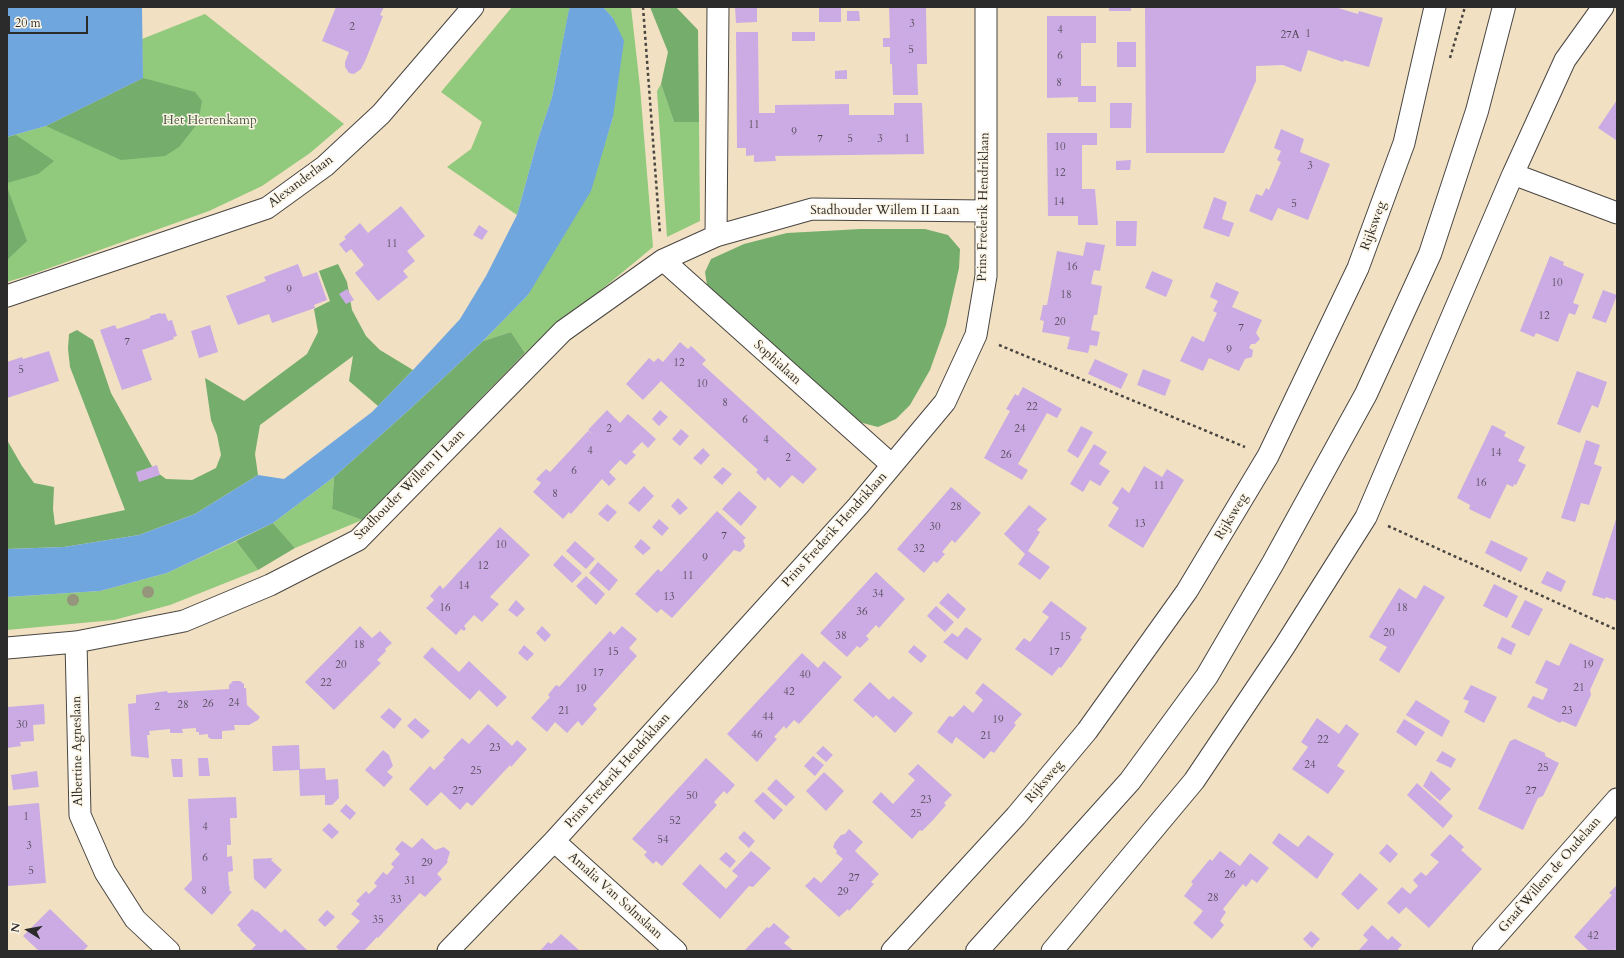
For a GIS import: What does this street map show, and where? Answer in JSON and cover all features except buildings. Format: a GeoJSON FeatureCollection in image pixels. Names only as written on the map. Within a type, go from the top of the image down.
{"type":"FeatureCollection","features":[{"type":"Feature","properties":{"kind":"main road"},"geometry":{"type":"LineString","coordinates":[[977,951],[1130,781],[1207,676],[1273,563],[1366,394],[1430,254],[1477,111],[1504,7]]}},
{"type":"Feature","properties":{"kind":"street","name":"Alexanderlaan"},"geometry":{"type":"LineString","coordinates":[[7,296],[267,208],[325,166],[381,114],[473,7]]}},
{"type":"Feature","properties":{"kind":"street"},"geometry":{"type":"LineString","coordinates":[[716,236],[718,7]]}},
{"type":"Feature","properties":{"kind":"street","name":"Prins Frederik Hendriklaan"},"geometry":{"type":"LineString","coordinates":[[448,951],[554,841],[858,506],[944,402],[976,336],[986,276],[986,7]]}},
{"type":"Feature","properties":{"kind":"street","name":"Rijksweg"},"geometry":{"type":"LineString","coordinates":[[892,951],[1016,816],[1087,731],[1187,591],[1268,456],[1364,253],[1404,143],[1434,7]]}},
{"type":"Feature","properties":{"kind":"street"},"geometry":{"type":"LineString","coordinates":[[1052,951],[1194,781],[1284,647],[1366,516],[1513,174],[1565,60],[1603,7]]}},
{"type":"Feature","properties":{"kind":"street"},"geometry":{"type":"LineString","coordinates":[[1513,174],[1617,213]]}},
{"type":"Feature","properties":{"kind":"street","name":"Stadhouder Willem II Laan"},"geometry":{"type":"LineString","coordinates":[[7,648],[76,642],[184,621],[270,585],[358,540],[563,331],[662,260],[716,236],[812,209],[985,211]]}},
{"type":"Feature","properties":{"kind":"street","name":"Sophialaan"},"geometry":{"type":"LineString","coordinates":[[662,260],[892,465]]}},
{"type":"Feature","properties":{"kind":"street","name":"Albertine Agneslaan"},"geometry":{"type":"LineString","coordinates":[[76,642],[80,814],[105,872],[135,919],[169,951]]}},
{"type":"Feature","properties":{"kind":"street","name":"Graaf Willem de Oudelaan"},"geometry":{"type":"LineString","coordinates":[[1483,951],[1617,799]]}},
{"type":"Feature","properties":{"kind":"street","name":"Amalia Van Solmslaan"},"geometry":{"type":"LineString","coordinates":[[554,841],[676,951]]}},
{"type":"Feature","properties":{"kind":"path"},"geometry":{"type":"LineString","coordinates":[[643,7],[662,260]]}},
{"type":"Feature","properties":{"kind":"path"},"geometry":{"type":"LineString","coordinates":[[976,336],[1268,456]]}},
{"type":"Feature","properties":{"kind":"path"},"geometry":{"type":"LineString","coordinates":[[1366,516],[1617,630]]}},
{"type":"Feature","properties":{"kind":"green space"},"geometry":{"type":"Polygon","coordinates":[[[512,7],[572,7],[569,10],[552,97],[537,142],[517,215],[447,167],[471,149],[482,122],[441,92],[512,7]]]}},
{"type":"Feature","properties":{"kind":"green space"},"geometry":{"type":"Polygon","coordinates":[[[603,7],[631,7],[640,87],[653,247],[525,353],[511,332],[483,341],[528,295],[605,143],[613,117],[613,18],[603,7]]]}},
{"type":"Feature","properties":{"kind":"green space"},"geometry":{"type":"Polygon","coordinates":[[[650,7],[676,7],[698,30],[699,122],[674,122],[661,84],[668,52],[650,7]]]}},
{"type":"Feature","properties":{"kind":"green space","name":"Het Hertenkamp"},"geometry":{"type":"Polygon","coordinates":[[[205,14],[344,124],[310,153],[262,186],[209,211],[7,282],[7,137],[46,126],[143,78],[142,39],[205,14]]]}},
{"type":"Feature","properties":{"kind":"green space"},"geometry":{"type":"Polygon","coordinates":[[[143,78],[195,92],[202,101],[198,123],[179,147],[165,156],[121,160],[46,126],[143,78]]]}},
{"type":"Feature","properties":{"kind":"green space"},"geometry":{"type":"Polygon","coordinates":[[[661,84],[674,122],[699,122],[700,221],[667,237],[657,91],[661,84]]]}},
{"type":"Feature","properties":{"kind":"green space"},"geometry":{"type":"Polygon","coordinates":[[[16,135],[54,161],[38,174],[7,183],[7,137],[16,135]]]}},
{"type":"Feature","properties":{"kind":"green space"},"geometry":{"type":"Polygon","coordinates":[[[7,187],[27,241],[7,260],[7,187]]]}},
{"type":"Feature","properties":{"kind":"green space"},"geometry":{"type":"Polygon","coordinates":[[[861,229],[925,229],[948,235],[960,249],[959,268],[946,325],[930,370],[910,405],[896,419],[878,427],[859,422],[724,307],[707,285],[705,272],[711,259],[744,244],[787,233],[861,229]]]}},
{"type":"Feature","properties":{"kind":"green space"},"geometry":{"type":"Polygon","coordinates":[[[338,264],[347,282],[352,310],[366,336],[380,350],[413,370],[378,406],[349,381],[353,356],[260,425],[255,454],[258,475],[195,514],[139,535],[64,547],[7,549],[7,440],[34,483],[54,487],[53,509],[55,525],[125,510],[70,367],[68,349],[69,334],[77,330],[93,340],[111,393],[154,470],[166,479],[192,480],[216,468],[221,455],[217,435],[211,420],[205,378],[244,401],[307,354],[318,332],[314,309],[330,301],[319,271],[338,264]]]}},
{"type":"Feature","properties":{"kind":"green space"},"geometry":{"type":"Polygon","coordinates":[[[511,332],[525,353],[362,520],[332,509],[334,477],[483,341],[511,332]]]}},
{"type":"Feature","properties":{"kind":"green space"},"geometry":{"type":"Polygon","coordinates":[[[334,477],[332,509],[362,520],[295,548],[273,523],[334,477]]]}},
{"type":"Feature","properties":{"kind":"green space"},"geometry":{"type":"Polygon","coordinates":[[[273,523],[295,548],[258,570],[236,541],[273,523]]]}},
{"type":"Feature","properties":{"kind":"green space"},"geometry":{"type":"Polygon","coordinates":[[[236,541],[258,570],[170,605],[114,620],[7,630],[7,597],[100,591],[167,573],[236,541]]]}},
{"type":"Feature","properties":{"kind":"water"},"geometry":{"type":"Polygon","coordinates":[[[7,7],[142,7],[143,78],[46,126],[7,137],[7,7]]]}},
{"type":"Feature","properties":{"kind":"water"},"geometry":{"type":"Polygon","coordinates":[[[572,7],[603,7],[613,18],[624,41],[613,117],[591,191],[528,295],[483,341],[334,477],[273,523],[167,573],[100,591],[7,597],[7,549],[64,547],[139,535],[195,514],[258,475],[284,479],[372,412],[413,370],[460,319],[486,276],[517,215],[537,142],[552,97],[569,9],[572,7]]]}}]}
